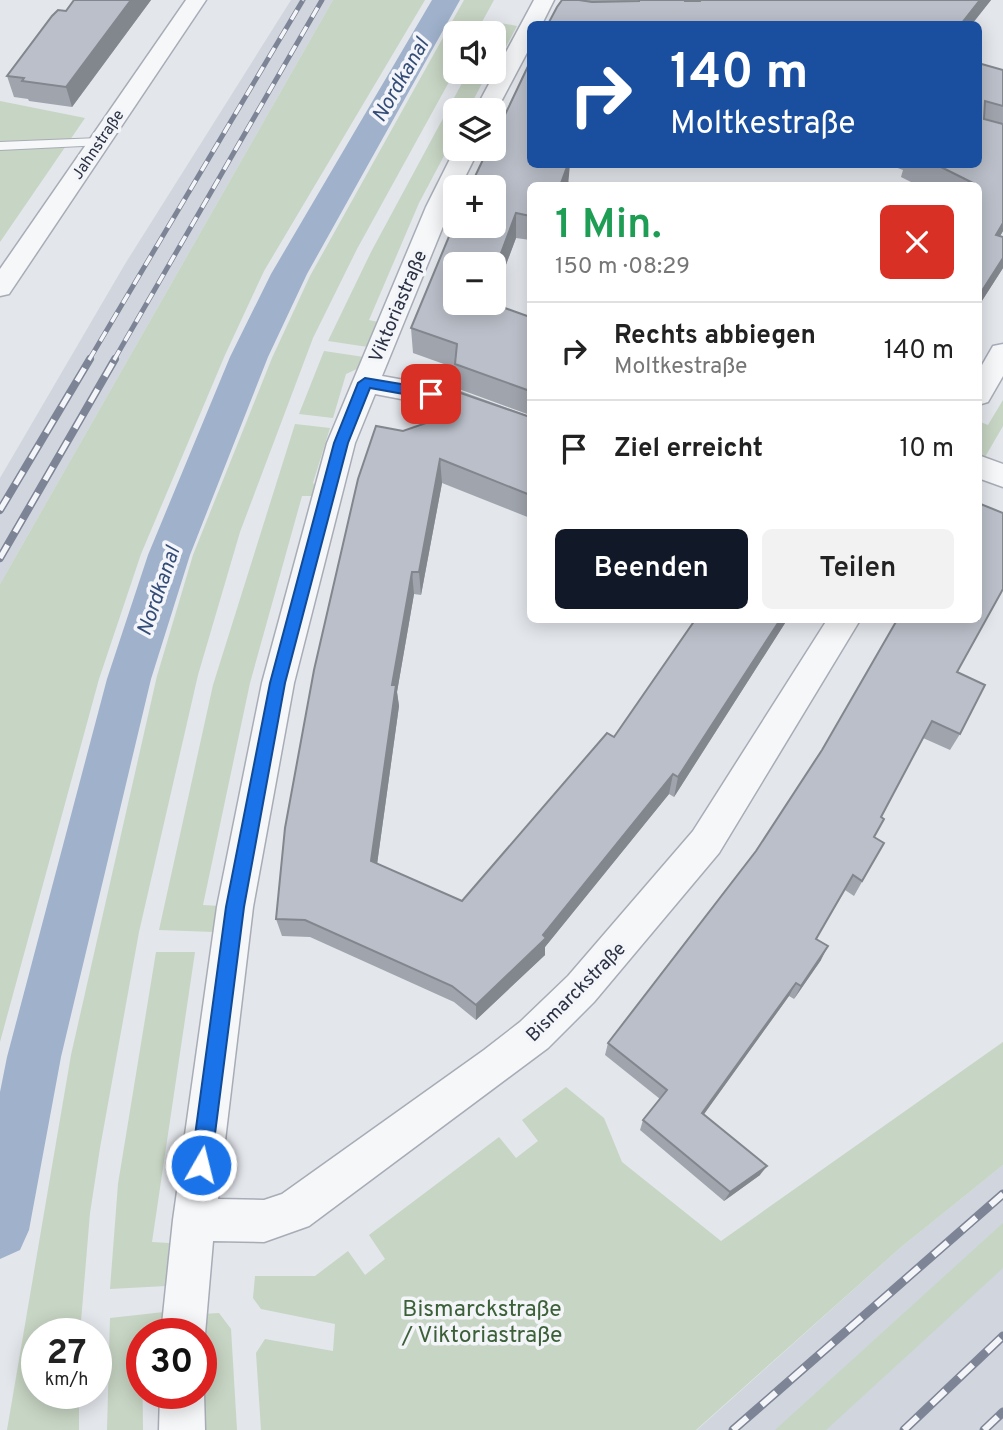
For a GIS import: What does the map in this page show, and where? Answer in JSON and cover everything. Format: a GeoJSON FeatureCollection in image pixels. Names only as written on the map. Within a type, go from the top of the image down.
{"type":"FeatureCollection","features":[{"type":"Feature","properties":{"kind":"street","name":"Jahnstraße"},"geometry":{"type":"LineString","coordinates":[[0,288],[196,0]]}},
{"type":"Feature","properties":{"kind":"street"},"geometry":{"type":"LineString","coordinates":[[533,21],[542,4],[563,12]]}},
{"type":"Feature","properties":{"kind":"street"},"geometry":{"type":"LineString","coordinates":[[492,98],[527,32]]}},
{"type":"Feature","properties":{"kind":"street","name":"Viktoriastraße"},"geometry":{"type":"LineString","coordinates":[[185,1318],[194,1220],[235,907],[278,683],[341,443],[432,220],[461,161]]}},
{"type":"Feature","properties":{"kind":"street"},"geometry":{"type":"LineString","coordinates":[[982,389],[1003,354]]}},
{"type":"Feature","properties":{"kind":"street"},"geometry":{"type":"LineString","coordinates":[[365,383],[449,398],[527,428]]}},
{"type":"Feature","properties":{"kind":"street"},"geometry":{"type":"LineString","coordinates":[[982,468],[1003,476]]}},
{"type":"Feature","properties":{"kind":"street","name":"Bismarckstraße"},"geometry":{"type":"LineString","coordinates":[[194,1220],[264,1221],[294,1211],[534,1035],[625,942],[706,842],[842,623]]}},
{"type":"Feature","properties":{"kind":"street"},"geometry":{"type":"LineString","coordinates":[[181,1409],[182,1430]]}},
{"type":"Feature","properties":{"kind":"lane"},"geometry":{"type":"LineString","coordinates":[[0,146],[99,142]]}},
{"type":"Feature","properties":{"kind":"shaded area"},"geometry":{"type":"Polygon","coordinates":[[[291,0],[333,0],[0,584],[0,478],[125,264],[291,0]]]}},
{"type":"Feature","properties":{"kind":"shaded area"},"geometry":{"type":"Polygon","coordinates":[[[1003,1165],[1003,1430],[697,1430],[900,1248],[1003,1165]]]}},
{"type":"Feature","properties":{"kind":"green space"},"geometry":{"type":"Polygon","coordinates":[[[333,0],[425,0],[264,271],[225,355],[141,554],[99,679],[0,1042],[0,584],[333,0]]]}},
{"type":"Feature","properties":{"kind":"green space"},"geometry":{"type":"Polygon","coordinates":[[[464,0],[494,0],[483,21],[452,21],[464,0]]]}},
{"type":"Feature","properties":{"kind":"green space"},"geometry":{"type":"Polygon","coordinates":[[[506,24],[517,26],[506,47],[506,24]]]}},
{"type":"Feature","properties":{"kind":"green space"},"geometry":{"type":"Polygon","coordinates":[[[443,38],[443,84],[448,84],[357,249],[313,338],[240,532],[198,675],[139,932],[90,1213],[81,1318],[26,1318],[71,1055],[157,676],[193,555],[272,358],[310,276],[443,38]]]}},
{"type":"Feature","properties":{"kind":"green space"},"geometry":{"type":"Polygon","coordinates":[[[462,84],[482,84],[474,98],[454,98],[462,84]]]}},
{"type":"Feature","properties":{"kind":"green space"},"geometry":{"type":"Polygon","coordinates":[[[0,101],[85,118],[0,242],[0,101]]]}},
{"type":"Feature","properties":{"kind":"green space"},"geometry":{"type":"Polygon","coordinates":[[[443,118],[443,158],[419,203],[369,320],[378,322],[368,347],[328,341],[371,252],[443,118]]]}},
{"type":"Feature","properties":{"kind":"green space"},"geometry":{"type":"Polygon","coordinates":[[[324,351],[364,357],[359,368],[346,374],[333,418],[299,414],[324,351]]]}},
{"type":"Feature","properties":{"kind":"green space"},"geometry":{"type":"Polygon","coordinates":[[[1003,400],[1003,426],[985,457],[982,455],[982,423],[988,425],[1003,400]]]}},
{"type":"Feature","properties":{"kind":"green space"},"geometry":{"type":"Polygon","coordinates":[[[295,424],[330,428],[313,483],[317,487],[315,496],[302,496],[250,683],[203,905],[219,906],[214,932],[159,930],[213,685],[295,424]]]}},
{"type":"Feature","properties":{"kind":"green space"},"geometry":{"type":"Polygon","coordinates":[[[156,952],[195,952],[152,1242],[169,1243],[166,1286],[110,1289],[118,1184],[156,952]]]}},
{"type":"Feature","properties":{"kind":"green space","name":"Bismarckstraße / Viktoriastraße"},"geometry":{"type":"Polygon","coordinates":[[[1003,1042],[1003,1165],[900,1248],[696,1430],[261,1430],[256,1353],[265,1339],[333,1351],[335,1324],[261,1309],[253,1298],[255,1276],[315,1276],[348,1251],[365,1275],[385,1259],[369,1235],[499,1137],[516,1158],[538,1141],[522,1120],[566,1087],[604,1118],[622,1162],[721,1241],[1003,1042]]]}},
{"type":"Feature","properties":{"kind":"green space"},"geometry":{"type":"Polygon","coordinates":[[[1003,1223],[1003,1268],[826,1430],[775,1430],[1003,1223]]]}},
{"type":"Feature","properties":{"kind":"green space"},"geometry":{"type":"Polygon","coordinates":[[[164,1312],[163,1318],[126,1318],[126,1409],[143,1409],[143,1430],[107,1430],[108,1409],[112,1409],[110,1318],[164,1312]]]}},
{"type":"Feature","properties":{"kind":"green space"},"geometry":{"type":"Polygon","coordinates":[[[219,1313],[231,1329],[237,1430],[202,1430],[202,1409],[217,1409],[217,1318],[203,1318],[203,1314],[219,1313]]]}},
{"type":"Feature","properties":{"kind":"green space"},"geometry":{"type":"Polygon","coordinates":[[[21,1348],[21,1409],[79,1409],[79,1430],[7,1430],[21,1348]]]}},
{"type":"Feature","properties":{"kind":"building"},"geometry":{"type":"Polygon","coordinates":[[[74,0],[131,0],[66,87],[22,81],[24,78],[7,76],[52,16],[58,10],[66,11],[74,0]]]}},
{"type":"Feature","properties":{"kind":"building"},"geometry":{"type":"Polygon","coordinates":[[[562,0],[980,0],[963,21],[550,21],[562,0]]]}},
{"type":"Feature","properties":{"kind":"building"},"geometry":{"type":"Polygon","coordinates":[[[982,64],[1003,70],[1003,106],[985,101],[984,119],[1003,124],[1003,223],[996,235],[1003,237],[1003,258],[982,291],[982,182],[971,182],[943,168],[982,168],[982,64]]]}},
{"type":"Feature","properties":{"kind":"building"},"geometry":{"type":"Polygon","coordinates":[[[527,68],[527,168],[567,168],[561,182],[527,182],[527,215],[516,213],[501,252],[443,252],[443,315],[506,315],[506,308],[527,316],[527,390],[455,364],[457,344],[411,328],[448,238],[506,238],[506,175],[476,175],[482,161],[506,161],[506,113],[527,68]]]}},
{"type":"Feature","properties":{"kind":"building"},"geometry":{"type":"Polygon","coordinates":[[[452,390],[527,416],[527,494],[440,459],[419,572],[412,572],[392,685],[396,685],[371,861],[462,901],[607,733],[614,737],[693,623],[778,623],[678,777],[673,774],[543,935],[546,938],[476,1005],[452,986],[305,920],[276,919],[285,828],[314,670],[358,479],[376,426],[403,431],[432,421],[452,390]]]}},
{"type":"Feature","properties":{"kind":"building"},"geometry":{"type":"Polygon","coordinates":[[[982,505],[1003,513],[1003,589],[957,672],[985,685],[960,734],[932,721],[881,817],[884,819],[874,837],[884,843],[862,881],[853,875],[816,939],[828,946],[801,986],[796,983],[702,1113],[767,1166],[730,1192],[643,1120],[667,1090],[608,1043],[756,851],[822,750],[895,623],[982,623],[982,505]]]}},
{"type":"Feature","properties":{"kind":"waterway","name":"Nordkanal"},"geometry":{"type":"LineString","coordinates":[[0,1230],[34,1057],[129,679],[169,555],[249,357],[289,274],[446,0]]}},
{"type":"Feature","properties":{"kind":"railway"},"geometry":{"type":"LineString","coordinates":[[89,360],[303,0]]}},
{"type":"Feature","properties":{"kind":"railway"},"geometry":{"type":"LineString","coordinates":[[114,360],[322,0]]}},
{"type":"Feature","properties":{"kind":"railway"},"geometry":{"type":"LineString","coordinates":[[0,510],[90,359]]}},
{"type":"Feature","properties":{"kind":"railway"},"geometry":{"type":"LineString","coordinates":[[0,558],[115,359]]}},
{"type":"Feature","properties":{"kind":"railway"},"geometry":{"type":"LineString","coordinates":[[733,1430],[1003,1194]]}},
{"type":"Feature","properties":{"kind":"railway"},"geometry":{"type":"LineString","coordinates":[[904,1430],[1003,1336]]}},
{"type":"Feature","properties":{"kind":"railway"},"geometry":{"type":"LineString","coordinates":[[984,1430],[1003,1412]]}},
{"type":"Feature","properties":{"kind":"route"},"geometry":{"type":"LineString","coordinates":[[201,1165],[235,907],[278,683],[341,443],[365,383],[431,394]]}}]}
